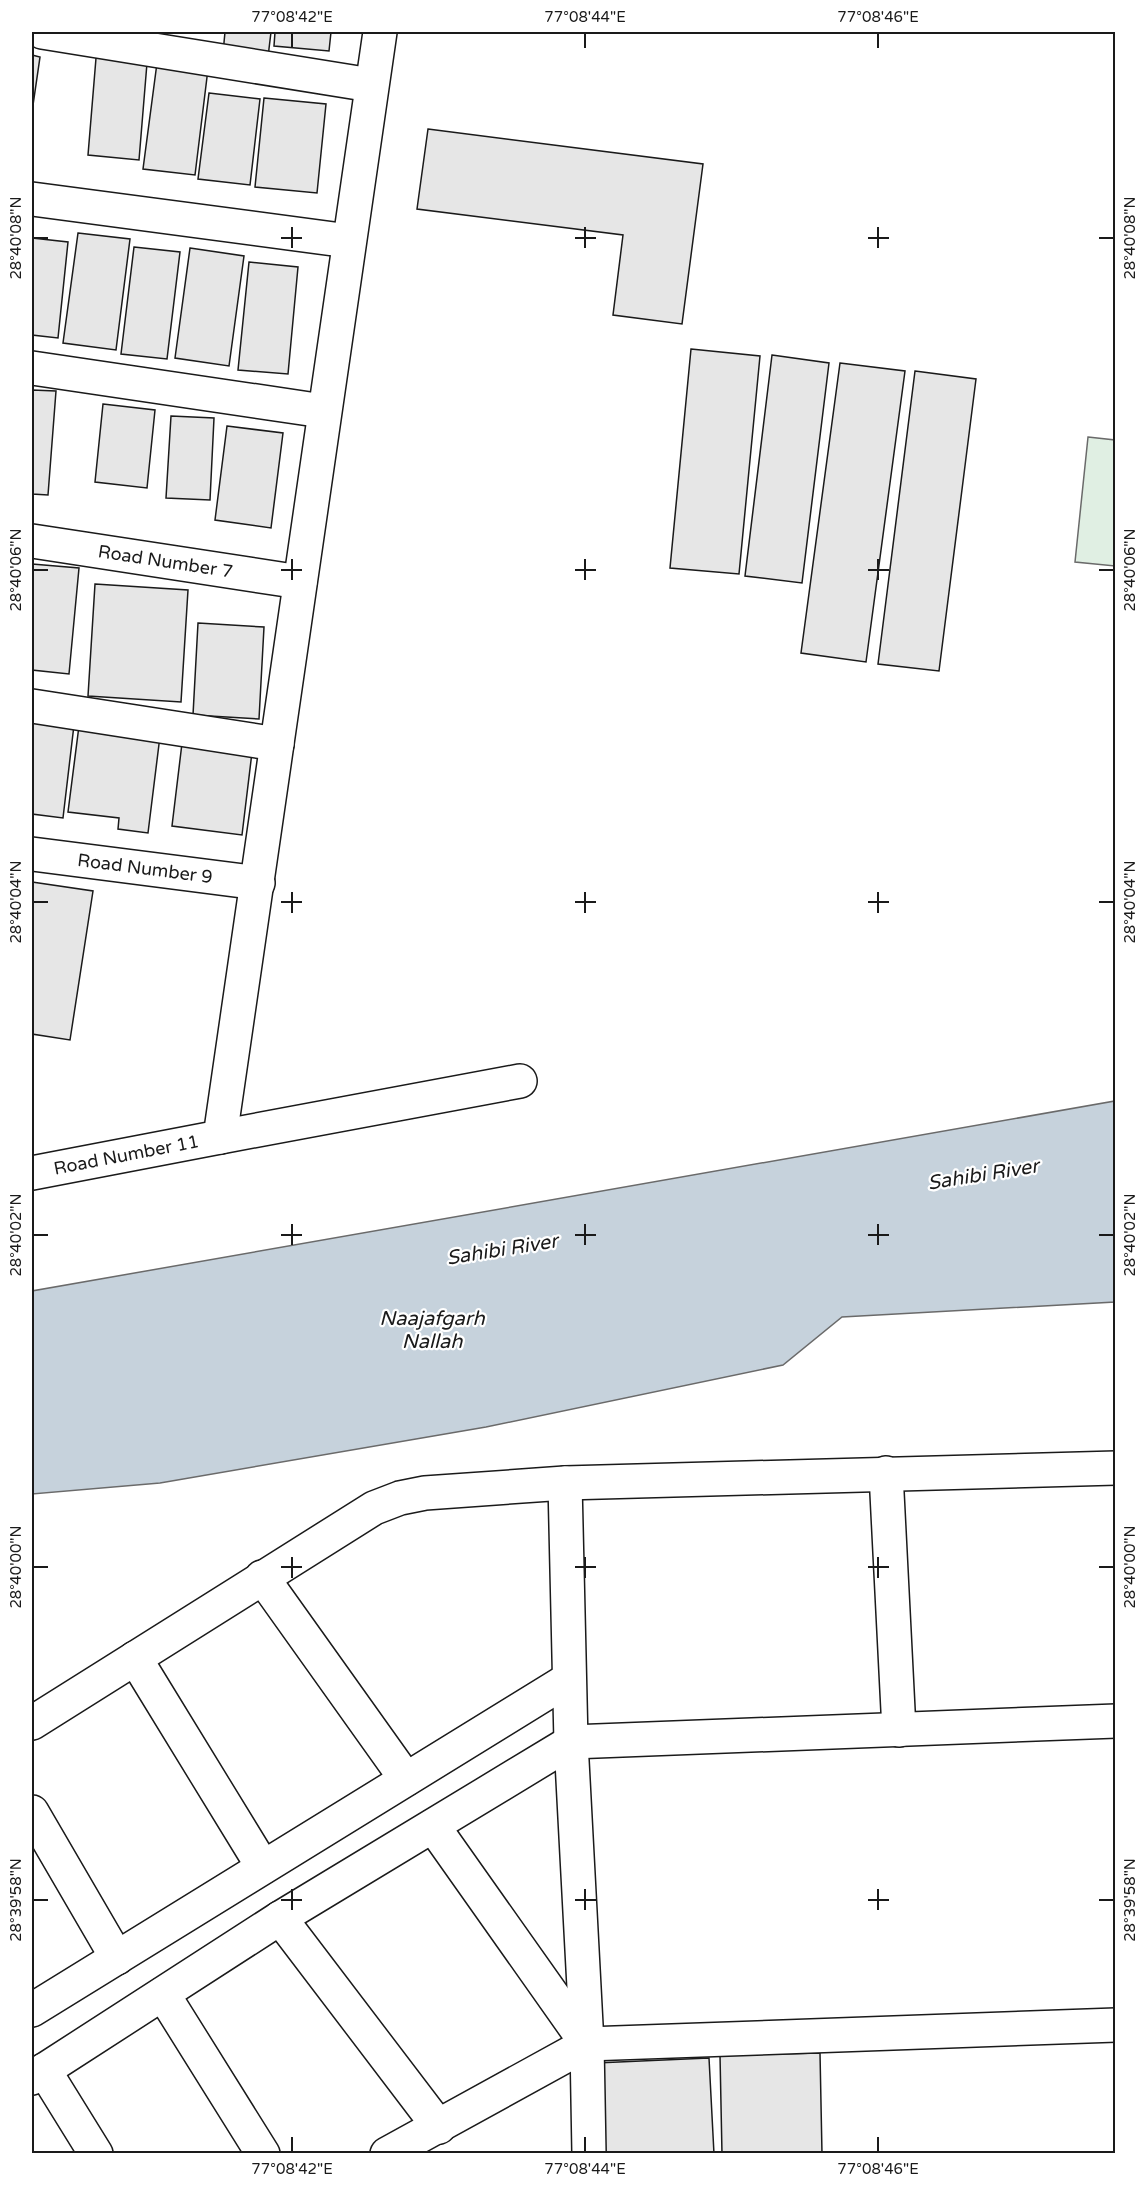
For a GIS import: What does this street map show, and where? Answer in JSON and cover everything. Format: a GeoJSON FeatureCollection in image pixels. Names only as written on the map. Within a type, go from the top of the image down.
{"type":"FeatureCollection","features":[{"type":"Feature","properties":{"kind":"street"},"geometry":{"type":"LineString","coordinates":[[42,32],[370,85]]}},
{"type":"Feature","properties":{"kind":"street"},"geometry":{"type":"LineString","coordinates":[[220,1137],[370,85],[380,32]]}},
{"type":"Feature","properties":{"kind":"street"},"geometry":{"type":"LineString","coordinates":[[32,199],[349,241]]}},
{"type":"Feature","properties":{"kind":"street"},"geometry":{"type":"LineString","coordinates":[[32,368],[323,411]]}},
{"type":"Feature","properties":{"kind":"street","name":"Road Number 7"},"geometry":{"type":"LineString","coordinates":[[32,541],[300,582]]}},
{"type":"Feature","properties":{"kind":"street"},"geometry":{"type":"LineString","coordinates":[[32,706],[277,744]]}},
{"type":"Feature","properties":{"kind":"street","name":"Road Number 9"},"geometry":{"type":"LineString","coordinates":[[32,854],[258,883]]}},
{"type":"Feature","properties":{"kind":"street","name":"Road Number 11"},"geometry":{"type":"LineString","coordinates":[[32,1173],[520,1081]]}},
{"type":"Feature","properties":{"kind":"street"},"geometry":{"type":"LineString","coordinates":[[32,1723],[374,1508],[400,1498],[425,1493],[565,1483],[1116,1468]]}},
{"type":"Feature","properties":{"kind":"street"},"geometry":{"type":"LineString","coordinates":[[886,1473],[899,1730]]}},
{"type":"Feature","properties":{"kind":"street"},"geometry":{"type":"LineString","coordinates":[[565,1483],[571,1742],[587,2044],[589,2154]]}},
{"type":"Feature","properties":{"kind":"street"},"geometry":{"type":"LineString","coordinates":[[262,1577],[406,1779]]}},
{"type":"Feature","properties":{"kind":"street"},"geometry":{"type":"LineString","coordinates":[[135,1658],[263,1867]]}},
{"type":"Feature","properties":{"kind":"street"},"geometry":{"type":"LineString","coordinates":[[32,2010],[569,1679]]}},
{"type":"Feature","properties":{"kind":"street"},"geometry":{"type":"LineString","coordinates":[[96,2154],[38,2074],[280,1918],[571,1742],[1116,1721]]}},
{"type":"Feature","properties":{"kind":"street"},"geometry":{"type":"LineString","coordinates":[[32,1812],[117,1958]]}},
{"type":"Feature","properties":{"kind":"street"},"geometry":{"type":"LineString","coordinates":[[433,1826],[587,2044]]}},
{"type":"Feature","properties":{"kind":"street"},"geometry":{"type":"LineString","coordinates":[[280,1918],[439,2127]]}},
{"type":"Feature","properties":{"kind":"street"},"geometry":{"type":"LineString","coordinates":[[163,1994],[262,2154]]}},
{"type":"Feature","properties":{"kind":"street"},"geometry":{"type":"LineString","coordinates":[[387,2154],[587,2044],[1116,2025]]}},
{"type":"Feature","properties":{"kind":"green space"},"geometry":{"type":"Polygon","coordinates":[[[1088,437],[1115,440],[1115,566],[1075,562],[1088,437]]]}},
{"type":"Feature","properties":{"kind":"water","name":"Naajafgarh Nallah"},"geometry":{"type":"Polygon","coordinates":[[[1115,1101],[1115,1302],[842,1317],[783,1365],[486,1427],[160,1483],[32,1494],[32,1291],[1115,1101]]]}},
{"type":"Feature","properties":{"kind":"building"},"geometry":{"type":"Polygon","coordinates":[[[225,32],[271,32],[268,57],[223,53],[225,32]]]}},
{"type":"Feature","properties":{"kind":"building"},"geometry":{"type":"Polygon","coordinates":[[[275,32],[331,32],[329,51],[274,46],[275,32]]]}},
{"type":"Feature","properties":{"kind":"building"},"geometry":{"type":"Polygon","coordinates":[[[97,46],[148,51],[139,160],[88,155],[97,46]]]}},
{"type":"Feature","properties":{"kind":"building"},"geometry":{"type":"Polygon","coordinates":[[[32,55],[40,57],[32,112],[32,55]]]}},
{"type":"Feature","properties":{"kind":"building"},"geometry":{"type":"Polygon","coordinates":[[[157,63],[208,69],[195,175],[143,169],[157,63]]]}},
{"type":"Feature","properties":{"kind":"building"},"geometry":{"type":"Polygon","coordinates":[[[209,93],[260,99],[250,185],[198,179],[209,93]]]}},
{"type":"Feature","properties":{"kind":"building"},"geometry":{"type":"Polygon","coordinates":[[[264,98],[326,104],[317,193],[255,187],[264,98]]]}},
{"type":"Feature","properties":{"kind":"building"},"geometry":{"type":"Polygon","coordinates":[[[428,129],[703,164],[682,324],[613,315],[623,235],[417,209],[428,129]]]}},
{"type":"Feature","properties":{"kind":"building"},"geometry":{"type":"Polygon","coordinates":[[[78,233],[130,239],[116,350],[63,343],[78,233]]]}},
{"type":"Feature","properties":{"kind":"building"},"geometry":{"type":"Polygon","coordinates":[[[32,238],[68,242],[58,338],[32,335],[32,238]]]}},
{"type":"Feature","properties":{"kind":"building"},"geometry":{"type":"Polygon","coordinates":[[[134,247],[180,252],[167,359],[121,354],[134,247]]]}},
{"type":"Feature","properties":{"kind":"building"},"geometry":{"type":"Polygon","coordinates":[[[190,248],[244,256],[229,366],[175,358],[190,248]]]}},
{"type":"Feature","properties":{"kind":"building"},"geometry":{"type":"Polygon","coordinates":[[[249,262],[298,267],[288,374],[238,370],[249,262]]]}},
{"type":"Feature","properties":{"kind":"building"},"geometry":{"type":"Polygon","coordinates":[[[691,349],[760,356],[739,574],[670,568],[691,349]]]}},
{"type":"Feature","properties":{"kind":"building"},"geometry":{"type":"Polygon","coordinates":[[[772,355],[829,363],[802,583],[745,576],[772,355]]]}},
{"type":"Feature","properties":{"kind":"building"},"geometry":{"type":"Polygon","coordinates":[[[840,363],[905,371],[866,662],[801,653],[840,363]]]}},
{"type":"Feature","properties":{"kind":"building"},"geometry":{"type":"Polygon","coordinates":[[[915,371],[976,379],[939,671],[878,664],[915,371]]]}},
{"type":"Feature","properties":{"kind":"building"},"geometry":{"type":"Polygon","coordinates":[[[32,390],[56,391],[48,495],[32,494],[32,390]]]}},
{"type":"Feature","properties":{"kind":"building"},"geometry":{"type":"Polygon","coordinates":[[[103,404],[155,410],[147,488],[95,482],[103,404]]]}},
{"type":"Feature","properties":{"kind":"building"},"geometry":{"type":"Polygon","coordinates":[[[171,416],[214,418],[210,500],[166,498],[171,416]]]}},
{"type":"Feature","properties":{"kind":"building"},"geometry":{"type":"Polygon","coordinates":[[[227,426],[283,433],[271,528],[215,520],[227,426]]]}},
{"type":"Feature","properties":{"kind":"building"},"geometry":{"type":"Polygon","coordinates":[[[32,564],[79,568],[69,674],[32,670],[32,564]]]}},
{"type":"Feature","properties":{"kind":"building"},"geometry":{"type":"Polygon","coordinates":[[[95,584],[188,590],[181,702],[88,696],[95,584]]]}},
{"type":"Feature","properties":{"kind":"building"},"geometry":{"type":"Polygon","coordinates":[[[198,623],[264,627],[259,719],[193,715],[198,623]]]}},
{"type":"Feature","properties":{"kind":"building"},"geometry":{"type":"Polygon","coordinates":[[[80,718],[161,728],[148,833],[118,829],[119,818],[68,812],[80,718]]]}},
{"type":"Feature","properties":{"kind":"building"},"geometry":{"type":"Polygon","coordinates":[[[32,720],[74,725],[63,818],[32,814],[32,720]]]}},
{"type":"Feature","properties":{"kind":"building"},"geometry":{"type":"Polygon","coordinates":[[[183,735],[253,744],[242,835],[172,826],[183,735]]]}},
{"type":"Feature","properties":{"kind":"building"},"geometry":{"type":"Polygon","coordinates":[[[32,882],[93,891],[70,1040],[32,1034],[32,882]]]}},
{"type":"Feature","properties":{"kind":"building"},"geometry":{"type":"Polygon","coordinates":[[[820,2053],[822,2154],[722,2154],[720,2055],[820,2053]]]}},
{"type":"Feature","properties":{"kind":"building"},"geometry":{"type":"Polygon","coordinates":[[[709,2058],[714,2154],[600,2154],[596,2063],[709,2058]]]}},
{"type":"Feature","properties":{"kind":"water label","name":"Sahibi River"},"geometry":{"type":"Point","coordinates":[983,1174]}},
{"type":"Feature","properties":{"kind":"water label","name":"Sahibi River"},"geometry":{"type":"Point","coordinates":[502,1249]}}]}
